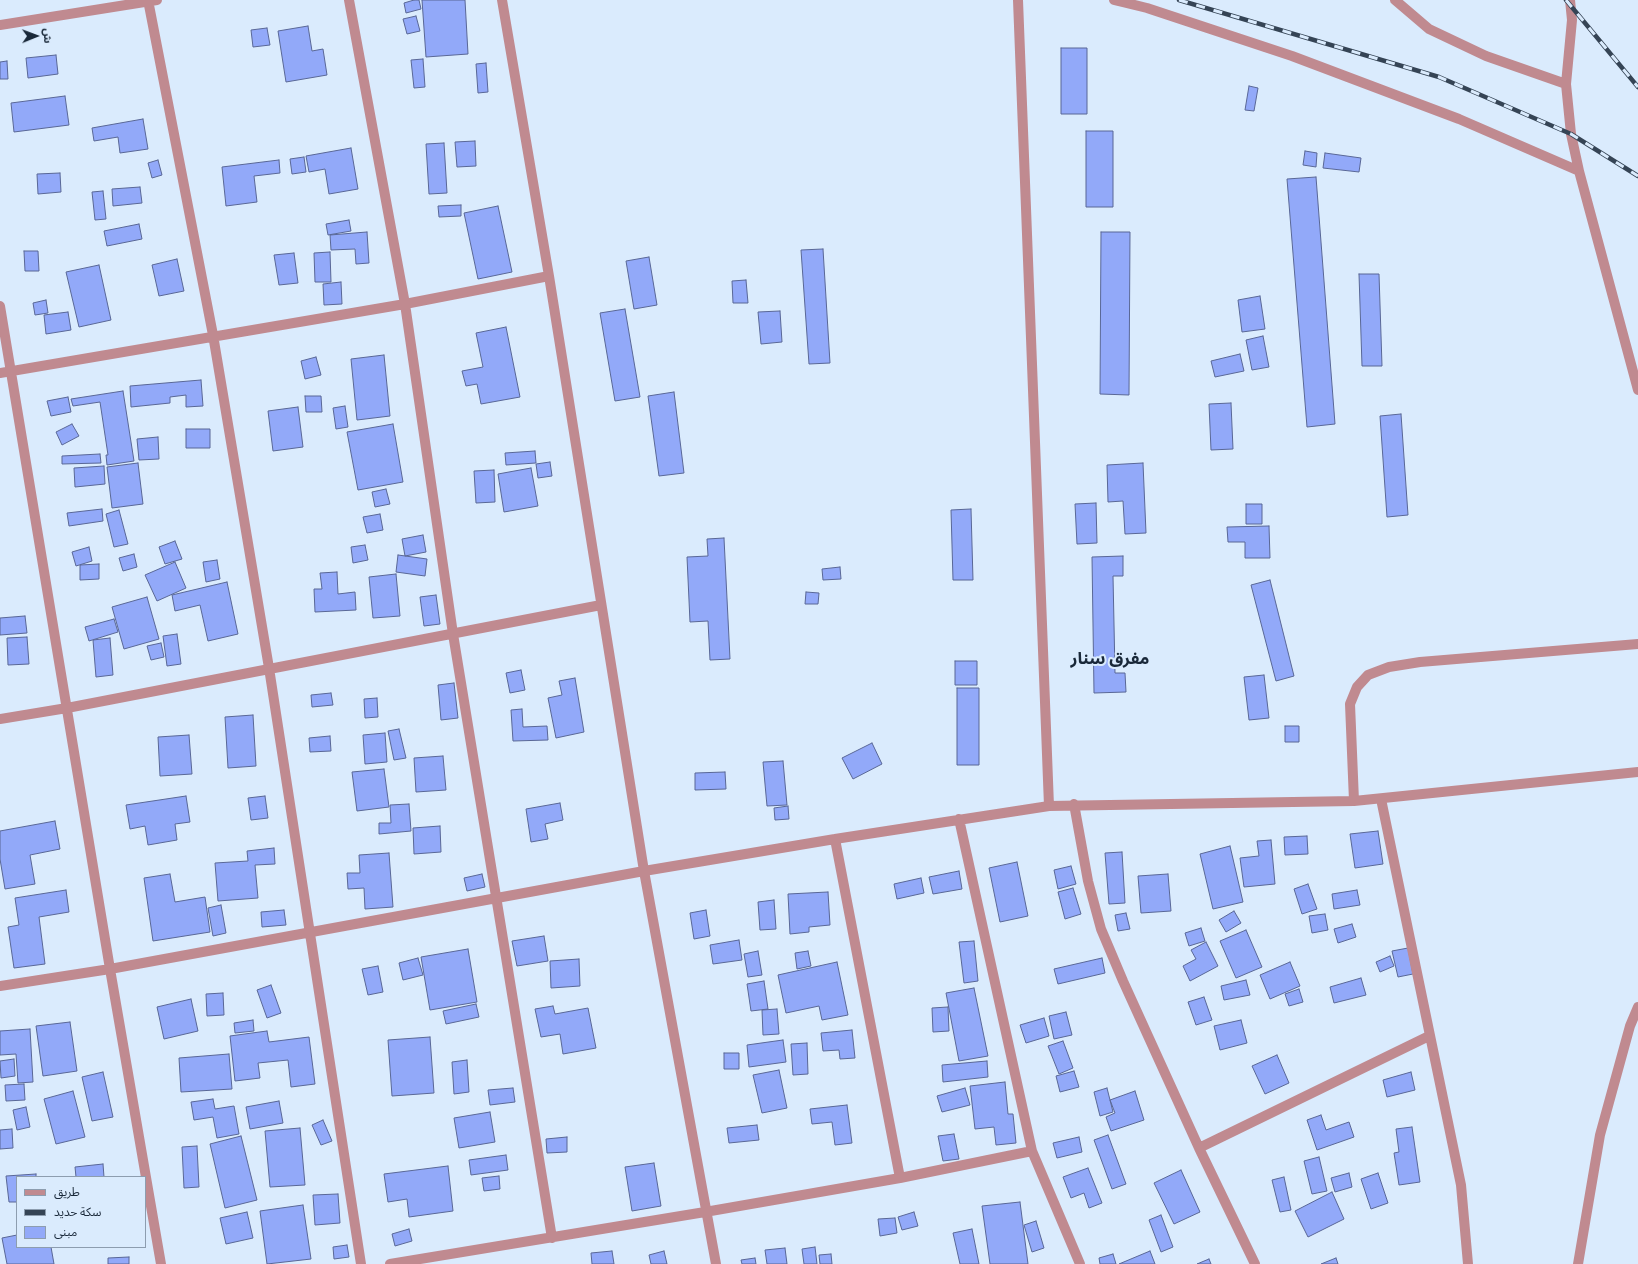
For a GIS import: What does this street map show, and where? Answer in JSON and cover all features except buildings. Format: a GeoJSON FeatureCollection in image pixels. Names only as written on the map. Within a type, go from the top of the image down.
{"type":"FeatureCollection","features":[{"type":"Feature","properties":{"kind":"street"},"geometry":{"type":"LineString","coordinates":[[0,25],[151,0],[213,335],[269,668],[308,932],[361,1264]]}},
{"type":"Feature","properties":{"kind":"street"},"geometry":{"type":"LineString","coordinates":[[349,0],[405,304],[453,634],[552,1238]]}},
{"type":"Feature","properties":{"kind":"street"},"geometry":{"type":"LineString","coordinates":[[502,0],[549,276],[644,871],[716,1264]]}},
{"type":"Feature","properties":{"kind":"street"},"geometry":{"type":"LineString","coordinates":[[1018,0],[1049,806]]}},
{"type":"Feature","properties":{"kind":"street"},"geometry":{"type":"LineString","coordinates":[[1114,0],[1147,4],[1292,56],[1459,119],[1579,171]]}},
{"type":"Feature","properties":{"kind":"street"},"geometry":{"type":"LineString","coordinates":[[1395,0],[1429,30],[1486,56],[1566,84]]}},
{"type":"Feature","properties":{"kind":"street"},"geometry":{"type":"LineString","coordinates":[[1570,0],[1572,20],[1566,84],[1571,134],[1579,171],[1638,390]]}},
{"type":"Feature","properties":{"kind":"street"},"geometry":{"type":"LineString","coordinates":[[5,372],[213,335],[405,304],[549,276]]}},
{"type":"Feature","properties":{"kind":"street"},"geometry":{"type":"LineString","coordinates":[[0,306],[5,372],[67,708],[146,1176]]}},
{"type":"Feature","properties":{"kind":"street"},"geometry":{"type":"LineString","coordinates":[[0,719],[67,708],[601,605]]}},
{"type":"Feature","properties":{"kind":"street"},"geometry":{"type":"LineString","coordinates":[[1354,801],[1350,704],[1357,687],[1368,675],[1389,667],[1420,662],[1638,644]]}},
{"type":"Feature","properties":{"kind":"street"},"geometry":{"type":"LineString","coordinates":[[0,986],[110,969],[644,871],[959,819],[1049,806],[1074,804],[1354,801],[1638,772]]}},
{"type":"Feature","properties":{"kind":"street"},"geometry":{"type":"LineString","coordinates":[[1381,799],[1461,1185],[1468,1264]]}},
{"type":"Feature","properties":{"kind":"street"},"geometry":{"type":"LineString","coordinates":[[1074,804],[1088,881],[1102,929],[1126,988],[1199,1148],[1255,1264]]}},
{"type":"Feature","properties":{"kind":"street"},"geometry":{"type":"LineString","coordinates":[[959,819],[1032,1151],[1080,1264]]}},
{"type":"Feature","properties":{"kind":"street"},"geometry":{"type":"LineString","coordinates":[[835,839],[900,1178]]}},
{"type":"Feature","properties":{"kind":"street"},"geometry":{"type":"LineString","coordinates":[[1578,1264],[1600,1135],[1630,1026],[1638,1007]]}},
{"type":"Feature","properties":{"kind":"street"},"geometry":{"type":"LineString","coordinates":[[1199,1148],[1430,1036]]}},
{"type":"Feature","properties":{"kind":"street"},"geometry":{"type":"LineString","coordinates":[[390,1264],[552,1238],[900,1178],[1032,1151]]}},
{"type":"Feature","properties":{"kind":"street"},"geometry":{"type":"LineString","coordinates":[[146,1177],[161,1264]]}},
{"type":"Feature","properties":{"kind":"railway"},"geometry":{"type":"LineString","coordinates":[[1179,0],[1439,77],[1571,134],[1638,176]]}},
{"type":"Feature","properties":{"kind":"railway"},"geometry":{"type":"LineString","coordinates":[[1566,0],[1638,87]]}},
{"type":"Feature","properties":{"kind":"district","name":"مفرق سنار"},"geometry":{"type":"Point","coordinates":[1110,659]}}]}
